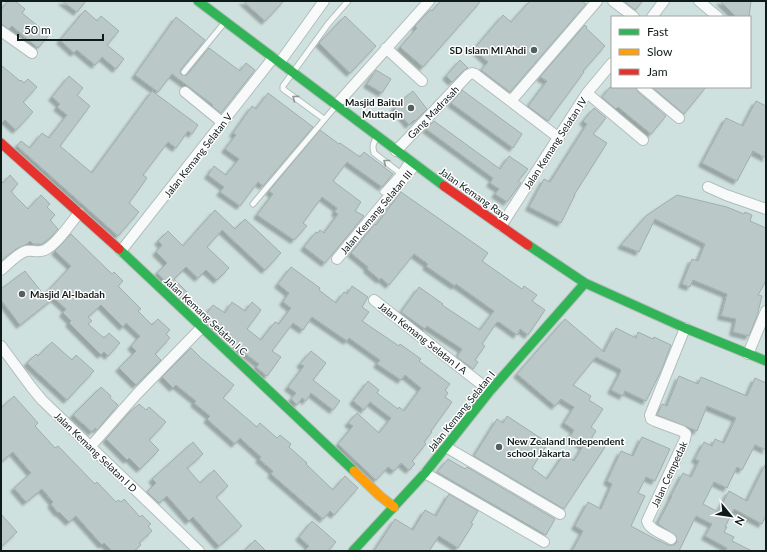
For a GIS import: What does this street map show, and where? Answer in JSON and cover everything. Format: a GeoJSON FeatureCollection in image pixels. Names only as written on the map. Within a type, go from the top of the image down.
{"type":"FeatureCollection","features":[{"type":"Feature","properties":{"kind":"street","name":"Jalan Kemang Raya"},"geometry":{"type":"LineString","coordinates":[[198,1],[396,151],[501,226],[585,283],[684,328],[766,361]]}},
{"type":"Feature","properties":{"kind":"street","name":"Jalan Kemang Selatan V"},"geometry":{"type":"LineString","coordinates":[[121,251],[223,123],[277,60],[324,1]]}},
{"type":"Feature","properties":{"kind":"street"},"geometry":{"type":"LineString","coordinates":[[336,105],[429,1]]}},
{"type":"Feature","properties":{"kind":"street"},"geometry":{"type":"LineString","coordinates":[[558,138],[511,101],[597,1]]}},
{"type":"Feature","properties":{"kind":"street"},"geometry":{"type":"LineString","coordinates":[[613,1],[633,16]]}},
{"type":"Feature","properties":{"kind":"street"},"geometry":{"type":"LineString","coordinates":[[653,16],[664,1]]}},
{"type":"Feature","properties":{"kind":"street"},"geometry":{"type":"LineString","coordinates":[[699,1],[717,16]]}},
{"type":"Feature","properties":{"kind":"street"},"geometry":{"type":"LineString","coordinates":[[1,31],[32,53]]}},
{"type":"Feature","properties":{"kind":"street"},"geometry":{"type":"LineString","coordinates":[[386,48],[422,81]]}},
{"type":"Feature","properties":{"kind":"street","name":"Jalan Kemang Selatan IV"},"geometry":{"type":"LineString","coordinates":[[501,226],[587,93],[611,64]]}},
{"type":"Feature","properties":{"kind":"street","name":"Gang Madrasah"},"geometry":{"type":"LineString","coordinates":[[396,151],[470,74],[475,74],[511,101]]}},
{"type":"Feature","properties":{"kind":"street"},"geometry":{"type":"LineString","coordinates":[[643,88],[679,118]]}},
{"type":"Feature","properties":{"kind":"street"},"geometry":{"type":"LineString","coordinates":[[185,92],[223,123]]}},
{"type":"Feature","properties":{"kind":"street"},"geometry":{"type":"LineString","coordinates":[[587,93],[644,140]]}},
{"type":"Feature","properties":{"kind":"street","name":"Jalan Kemang Selatan I C"},"geometry":{"type":"LineString","coordinates":[[1,143],[121,251],[374,491],[394,507]]}},
{"type":"Feature","properties":{"kind":"street","name":"Jalan Kemang Selatan III"},"geometry":{"type":"LineString","coordinates":[[337,259],[412,162]]}},
{"type":"Feature","properties":{"kind":"street"},"geometry":{"type":"LineString","coordinates":[[708,187],[766,209]]}},
{"type":"Feature","properties":{"kind":"street"},"geometry":{"type":"LineString","coordinates":[[1,270],[21,254],[31,251],[43,252],[58,239],[79,213]]}},
{"type":"Feature","properties":{"kind":"street","name":"Jalan Kemang Selatan I"},"geometry":{"type":"LineString","coordinates":[[353,551],[425,472],[490,391],[585,283]]}},
{"type":"Feature","properties":{"kind":"street","name":"Jalan Kemang Selatan I A"},"geometry":{"type":"LineString","coordinates":[[374,300],[490,391]]}},
{"type":"Feature","properties":{"kind":"street"},"geometry":{"type":"LineString","coordinates":[[748,354],[766,311]]}},
{"type":"Feature","properties":{"kind":"street"},"geometry":{"type":"LineString","coordinates":[[91,446],[136,395],[201,328]]}},
{"type":"Feature","properties":{"kind":"street","name":"Jalan Cempedak"},"geometry":{"type":"LineString","coordinates":[[671,538],[652,529],[647,524],[647,521],[686,434],[682,431],[655,421],[650,415],[684,328]]}},
{"type":"Feature","properties":{"kind":"street","name":"Jalan Kemang Selatan I D"},"geometry":{"type":"LineString","coordinates":[[1,346],[42,400],[199,551]]}},
{"type":"Feature","properties":{"kind":"street"},"geometry":{"type":"LineString","coordinates":[[446,447],[560,514]]}},
{"type":"Feature","properties":{"kind":"street"},"geometry":{"type":"LineString","coordinates":[[425,472],[544,542]]}},
{"type":"Feature","properties":{"kind":"lane"},"geometry":{"type":"LineString","coordinates":[[324,119],[283,89],[282,86],[328,24],[348,1]]}},
{"type":"Feature","properties":{"kind":"lane"},"geometry":{"type":"LineString","coordinates":[[184,72],[226,21]]}},
{"type":"Feature","properties":{"kind":"lane"},"geometry":{"type":"LineString","coordinates":[[253,204],[336,105]]}},
{"type":"Feature","properties":{"kind":"lane"},"geometry":{"type":"LineString","coordinates":[[377,136],[372,148],[374,153],[400,173]]}},
{"type":"Feature","properties":{"kind":"lane"},"geometry":{"type":"LineString","coordinates":[[382,192],[412,162]]}},
{"type":"Feature","properties":{"kind":"building"},"geometry":{"type":"Polygon","coordinates":[[[8,1],[15,1],[25,9],[22,13],[49,35],[38,48],[12,26],[9,29],[1,24],[1,10],[8,1]]]}},
{"type":"Feature","properties":{"kind":"building"},"geometry":{"type":"Polygon","coordinates":[[[62,1],[86,1],[77,12],[62,1]]]}},
{"type":"Feature","properties":{"kind":"building"},"geometry":{"type":"Polygon","coordinates":[[[243,1],[284,1],[265,21],[243,1]]]}},
{"type":"Feature","properties":{"kind":"building"},"geometry":{"type":"Polygon","coordinates":[[[441,1],[481,1],[423,67],[400,47],[417,28],[415,26],[441,1]]]}},
{"type":"Feature","properties":{"kind":"building"},"geometry":{"type":"Polygon","coordinates":[[[530,1],[582,1],[586,4],[510,92],[481,70],[488,62],[474,49],[503,15],[511,22],[530,1]]]}},
{"type":"Feature","properties":{"kind":"building"},"geometry":{"type":"Polygon","coordinates":[[[624,1],[643,1],[635,10],[624,1]]]}},
{"type":"Feature","properties":{"kind":"building"},"geometry":{"type":"Polygon","coordinates":[[[720,1],[751,1],[749,16],[735,16],[720,1]]]}},
{"type":"Feature","properties":{"kind":"building"},"geometry":{"type":"Polygon","coordinates":[[[85,10],[97,21],[101,16],[119,31],[107,45],[124,59],[116,69],[102,57],[95,65],[77,50],[74,53],[60,40],[85,10]]]}},
{"type":"Feature","properties":{"kind":"building"},"geometry":{"type":"Polygon","coordinates":[[[345,16],[376,46],[350,73],[319,43],[345,16]]]}},
{"type":"Feature","properties":{"kind":"building"},"geometry":{"type":"Polygon","coordinates":[[[176,17],[205,40],[181,69],[180,73],[182,75],[187,75],[209,48],[240,71],[246,63],[255,70],[221,113],[212,106],[213,105],[172,74],[158,92],[135,75],[176,17]]]}},
{"type":"Feature","properties":{"kind":"building"},"geometry":{"type":"Polygon","coordinates":[[[585,25],[587,27],[586,28],[605,46],[583,71],[584,72],[548,121],[528,106],[547,81],[540,77],[585,25]]]}},
{"type":"Feature","properties":{"kind":"building"},"geometry":{"type":"Polygon","coordinates":[[[460,60],[468,68],[452,82],[446,76],[460,60]]]}},
{"type":"Feature","properties":{"kind":"building"},"geometry":{"type":"Polygon","coordinates":[[[1,65],[20,81],[21,80],[24,83],[28,79],[37,87],[23,102],[33,112],[16,130],[5,120],[1,124],[1,65]]]}},
{"type":"Feature","properties":{"kind":"building"},"geometry":{"type":"Polygon","coordinates":[[[376,70],[391,79],[382,93],[367,84],[376,70]]]}},
{"type":"Feature","properties":{"kind":"building"},"geometry":{"type":"Polygon","coordinates":[[[69,76],[83,88],[77,95],[90,106],[60,146],[92,173],[152,91],[198,125],[192,134],[188,131],[176,148],[168,142],[143,175],[147,178],[129,203],[139,212],[118,236],[17,146],[21,141],[30,148],[42,133],[49,138],[67,115],[57,107],[60,104],[52,97],[69,76]]]}},
{"type":"Feature","properties":{"kind":"building"},"geometry":{"type":"Polygon","coordinates":[[[610,87],[636,88],[638,92],[666,116],[651,134],[618,107],[616,109],[602,97],[610,87]]]}},
{"type":"Feature","properties":{"kind":"building"},"geometry":{"type":"Polygon","coordinates":[[[653,88],[705,88],[684,114],[653,88]]]}},
{"type":"Feature","properties":{"kind":"building"},"geometry":{"type":"Polygon","coordinates":[[[462,90],[522,134],[513,148],[451,103],[462,90]]]}},
{"type":"Feature","properties":{"kind":"building","name":"Masjid Baitul Muttaqin"},"geometry":{"type":"Polygon","coordinates":[[[413,91],[427,109],[409,125],[394,107],[413,91]]]}},
{"type":"Feature","properties":{"kind":"building"},"geometry":{"type":"Polygon","coordinates":[[[268,93],[313,127],[263,186],[258,182],[240,206],[220,192],[224,187],[208,175],[214,166],[226,175],[239,159],[225,149],[236,135],[233,133],[252,106],[256,109],[268,93]]]}},
{"type":"Feature","properties":{"kind":"building"},"geometry":{"type":"Polygon","coordinates":[[[756,101],[766,106],[766,158],[753,151],[737,181],[702,163],[726,118],[743,126],[756,101]]]}},
{"type":"Feature","properties":{"kind":"building"},"geometry":{"type":"Polygon","coordinates":[[[594,108],[606,118],[593,134],[607,143],[574,195],[561,223],[529,207],[544,179],[550,182],[587,124],[583,121],[594,108]]]}},
{"type":"Feature","properties":{"kind":"building"},"geometry":{"type":"Polygon","coordinates":[[[434,121],[500,169],[509,156],[528,169],[518,181],[521,183],[507,202],[495,194],[499,189],[490,183],[493,178],[426,129],[434,121]]]}},
{"type":"Feature","properties":{"kind":"building"},"geometry":{"type":"Polygon","coordinates":[[[320,130],[360,157],[364,152],[393,174],[382,187],[347,162],[333,181],[361,202],[355,211],[364,216],[325,263],[304,247],[316,232],[318,233],[320,230],[324,233],[338,214],[335,212],[337,208],[322,197],[303,223],[307,226],[294,240],[257,215],[273,194],[269,191],[320,130]]]}},
{"type":"Feature","properties":{"kind":"building"},"geometry":{"type":"Polygon","coordinates":[[[10,175],[18,184],[11,191],[28,209],[41,195],[50,204],[47,207],[55,215],[50,220],[58,229],[42,244],[33,244],[30,241],[16,249],[1,261],[1,181],[3,183],[10,175]]]}},
{"type":"Feature","properties":{"kind":"building"},"geometry":{"type":"Polygon","coordinates":[[[401,192],[488,253],[482,261],[522,289],[524,286],[537,295],[532,301],[545,310],[528,335],[520,329],[517,335],[497,322],[482,344],[485,346],[475,360],[478,362],[473,369],[457,357],[462,349],[427,326],[425,329],[401,312],[419,287],[443,304],[442,305],[480,330],[494,311],[456,284],[455,286],[426,266],[428,264],[414,254],[389,285],[381,278],[380,280],[367,269],[368,267],[351,253],[375,224],[376,225],[401,192]]]}},
{"type":"Feature","properties":{"kind":"building"},"geometry":{"type":"Polygon","coordinates":[[[677,195],[727,207],[744,214],[745,212],[752,215],[750,221],[766,228],[766,281],[758,295],[762,296],[757,316],[749,336],[733,332],[736,319],[721,316],[727,294],[693,280],[690,287],[682,284],[692,259],[698,261],[705,244],[655,219],[639,252],[621,245],[647,215],[677,195]]]}},
{"type":"Feature","properties":{"kind":"building"},"geometry":{"type":"Polygon","coordinates":[[[215,210],[235,229],[245,219],[281,253],[265,270],[222,230],[207,247],[229,268],[217,280],[206,270],[198,278],[186,267],[174,279],[187,292],[182,297],[157,273],[167,263],[156,252],[162,245],[158,241],[168,231],[183,246],[215,210]]]}},
{"type":"Feature","properties":{"kind":"building"},"geometry":{"type":"Polygon","coordinates":[[[71,234],[112,274],[114,272],[123,281],[118,286],[141,309],[138,311],[152,325],[158,319],[170,330],[166,334],[170,338],[155,354],[161,360],[136,385],[119,368],[136,351],[131,346],[140,336],[126,323],[123,327],[101,305],[88,317],[92,321],[88,324],[104,338],[109,333],[120,343],[108,356],[104,352],[101,355],[69,323],[71,321],[63,313],[66,309],[54,298],[20,325],[1,300],[1,289],[25,271],[44,295],[71,266],[55,251],[71,234]]]}},
{"type":"Feature","properties":{"kind":"building"},"geometry":{"type":"Polygon","coordinates":[[[291,267],[320,288],[319,290],[336,303],[344,292],[347,294],[352,286],[368,297],[362,307],[369,312],[362,321],[399,346],[400,344],[421,359],[419,361],[450,384],[445,390],[448,393],[445,397],[452,402],[424,442],[426,444],[412,461],[415,464],[409,470],[401,463],[394,471],[388,467],[376,480],[338,444],[353,426],[348,423],[357,413],[379,433],[391,418],[370,402],[364,410],[353,401],[368,381],[379,390],[377,393],[398,409],[399,407],[404,411],[421,388],[405,375],[401,380],[377,364],[380,360],[349,338],[347,341],[312,317],[303,330],[293,323],[272,351],[281,357],[267,376],[256,367],[259,364],[242,351],[241,352],[204,317],[213,305],[225,313],[232,302],[245,311],[252,302],[261,310],[247,329],[261,340],[275,322],[279,324],[291,308],[283,302],[289,293],[278,284],[291,267]]]}},
{"type":"Feature","properties":{"kind":"building"},"geometry":{"type":"Polygon","coordinates":[[[565,319],[604,352],[616,328],[636,338],[638,332],[653,339],[654,337],[671,345],[662,369],[646,401],[625,391],[623,396],[611,390],[621,371],[620,369],[596,357],[573,385],[591,396],[589,400],[603,409],[591,427],[596,431],[591,439],[605,447],[564,509],[474,456],[497,419],[503,423],[507,416],[548,443],[532,468],[547,479],[564,454],[574,461],[583,446],[570,437],[574,430],[564,423],[574,407],[561,399],[555,406],[517,374],[565,319]]]}},
{"type":"Feature","properties":{"kind":"building"},"geometry":{"type":"Polygon","coordinates":[[[52,342],[72,360],[76,355],[94,371],[67,400],[27,363],[36,354],[38,356],[52,342]]]}},
{"type":"Feature","properties":{"kind":"building"},"geometry":{"type":"Polygon","coordinates":[[[191,348],[234,385],[223,398],[257,427],[260,423],[277,438],[280,435],[291,444],[289,447],[333,490],[345,476],[358,488],[334,515],[330,511],[323,519],[271,474],[273,471],[259,459],[261,457],[240,438],[235,444],[207,419],[210,416],[194,403],[196,401],[176,385],[173,388],[162,377],[191,348]]]}},
{"type":"Feature","properties":{"kind":"building"},"geometry":{"type":"Polygon","coordinates":[[[311,351],[326,363],[313,380],[340,401],[333,410],[311,393],[306,401],[302,398],[297,405],[291,399],[296,393],[288,387],[304,366],[300,364],[311,351]]]}},
{"type":"Feature","properties":{"kind":"building"},"geometry":{"type":"Polygon","coordinates":[[[679,376],[698,384],[701,377],[747,396],[755,378],[766,383],[766,450],[755,445],[742,470],[737,467],[727,488],[714,482],[703,504],[718,512],[729,491],[747,501],[766,463],[766,515],[762,524],[734,509],[724,532],[734,537],[732,541],[752,551],[725,551],[727,548],[705,536],[712,524],[696,516],[679,551],[572,551],[583,531],[575,526],[588,502],[601,509],[612,484],[607,481],[621,451],[633,456],[642,437],[670,449],[655,481],[646,477],[638,493],[645,496],[631,526],[668,545],[674,545],[677,542],[676,536],[658,524],[659,521],[683,473],[691,477],[699,461],[695,459],[704,442],[712,446],[715,439],[724,443],[736,418],[707,406],[697,431],[657,415],[662,404],[667,406],[679,376]]]}},
{"type":"Feature","properties":{"kind":"building"},"geometry":{"type":"Polygon","coordinates":[[[101,387],[118,405],[97,430],[95,428],[92,432],[73,415],[101,387]]]}},
{"type":"Feature","properties":{"kind":"building"},"geometry":{"type":"Polygon","coordinates":[[[14,396],[38,423],[35,426],[55,448],[58,446],[95,484],[97,482],[116,502],[118,500],[121,502],[124,499],[140,517],[142,515],[151,524],[148,526],[152,531],[139,543],[141,545],[134,551],[112,551],[104,543],[102,545],[76,516],[69,522],[59,512],[58,513],[51,504],[53,502],[42,489],[26,502],[14,488],[31,473],[13,452],[1,462],[1,408],[14,396]]]}},
{"type":"Feature","properties":{"kind":"building"},"geometry":{"type":"Polygon","coordinates":[[[139,404],[146,410],[149,407],[166,422],[149,440],[159,450],[140,469],[129,458],[127,460],[106,439],[139,404]]]}},
{"type":"Feature","properties":{"kind":"building"},"geometry":{"type":"Polygon","coordinates":[[[193,442],[203,454],[187,468],[200,483],[214,470],[228,486],[216,497],[242,526],[219,546],[193,517],[189,521],[167,496],[159,503],[147,492],[156,483],[152,479],[193,442]]]}},
{"type":"Feature","properties":{"kind":"building"},"geometry":{"type":"Polygon","coordinates":[[[448,459],[465,469],[467,467],[555,519],[546,535],[437,472],[448,459]]]}},
{"type":"Feature","properties":{"kind":"building"},"geometry":{"type":"Polygon","coordinates":[[[449,494],[478,511],[471,523],[473,524],[458,548],[439,536],[429,551],[374,551],[395,519],[413,530],[425,510],[436,516],[449,494]]]}},
{"type":"Feature","properties":{"kind":"building"},"geometry":{"type":"Polygon","coordinates":[[[1,514],[17,532],[1,547],[1,514]]]}},
{"type":"Feature","properties":{"kind":"building"},"geometry":{"type":"Polygon","coordinates":[[[312,521],[336,542],[328,551],[304,551],[309,546],[299,537],[312,521]]]}},
{"type":"Feature","properties":{"kind":"building"},"geometry":{"type":"Polygon","coordinates":[[[255,540],[266,551],[244,551],[255,540]]]}},
{"type":"Feature","properties":{"kind":"traffic: fast"},"geometry":{"type":"LineString","coordinates":[[198,1],[444,186]]}},
{"type":"Feature","properties":{"kind":"traffic: fast"},"geometry":{"type":"LineString","coordinates":[[528,245],[585,283],[685,328],[766,361]]}},
{"type":"Feature","properties":{"kind":"traffic: fast"},"geometry":{"type":"LineString","coordinates":[[119,249],[354,471]]}},
{"type":"Feature","properties":{"kind":"traffic: fast"},"geometry":{"type":"LineString","coordinates":[[353,551],[425,473],[490,391],[585,283]]}},
{"type":"Feature","properties":{"kind":"traffic: slow"},"geometry":{"type":"LineString","coordinates":[[354,471],[394,507]]}},
{"type":"Feature","properties":{"kind":"traffic: jam"},"geometry":{"type":"LineString","coordinates":[[1,143],[119,249]]}},
{"type":"Feature","properties":{"kind":"traffic: jam"},"geometry":{"type":"LineString","coordinates":[[444,186],[528,245]]}},
{"type":"Feature","properties":{"kind":"place","name":"SD Islam MI Ahdi"},"geometry":{"type":"Point","coordinates":[534,50]}},
{"type":"Feature","properties":{"kind":"place","name":"Masjid Baitul Muttaqin"},"geometry":{"type":"Point","coordinates":[411,108]}},
{"type":"Feature","properties":{"kind":"place","name":"Masjid Al-Ibadah"},"geometry":{"type":"Point","coordinates":[22,294]}},
{"type":"Feature","properties":{"kind":"place","name":"New Zealand Independent school Jakarta"},"geometry":{"type":"Point","coordinates":[499,447]}}]}
